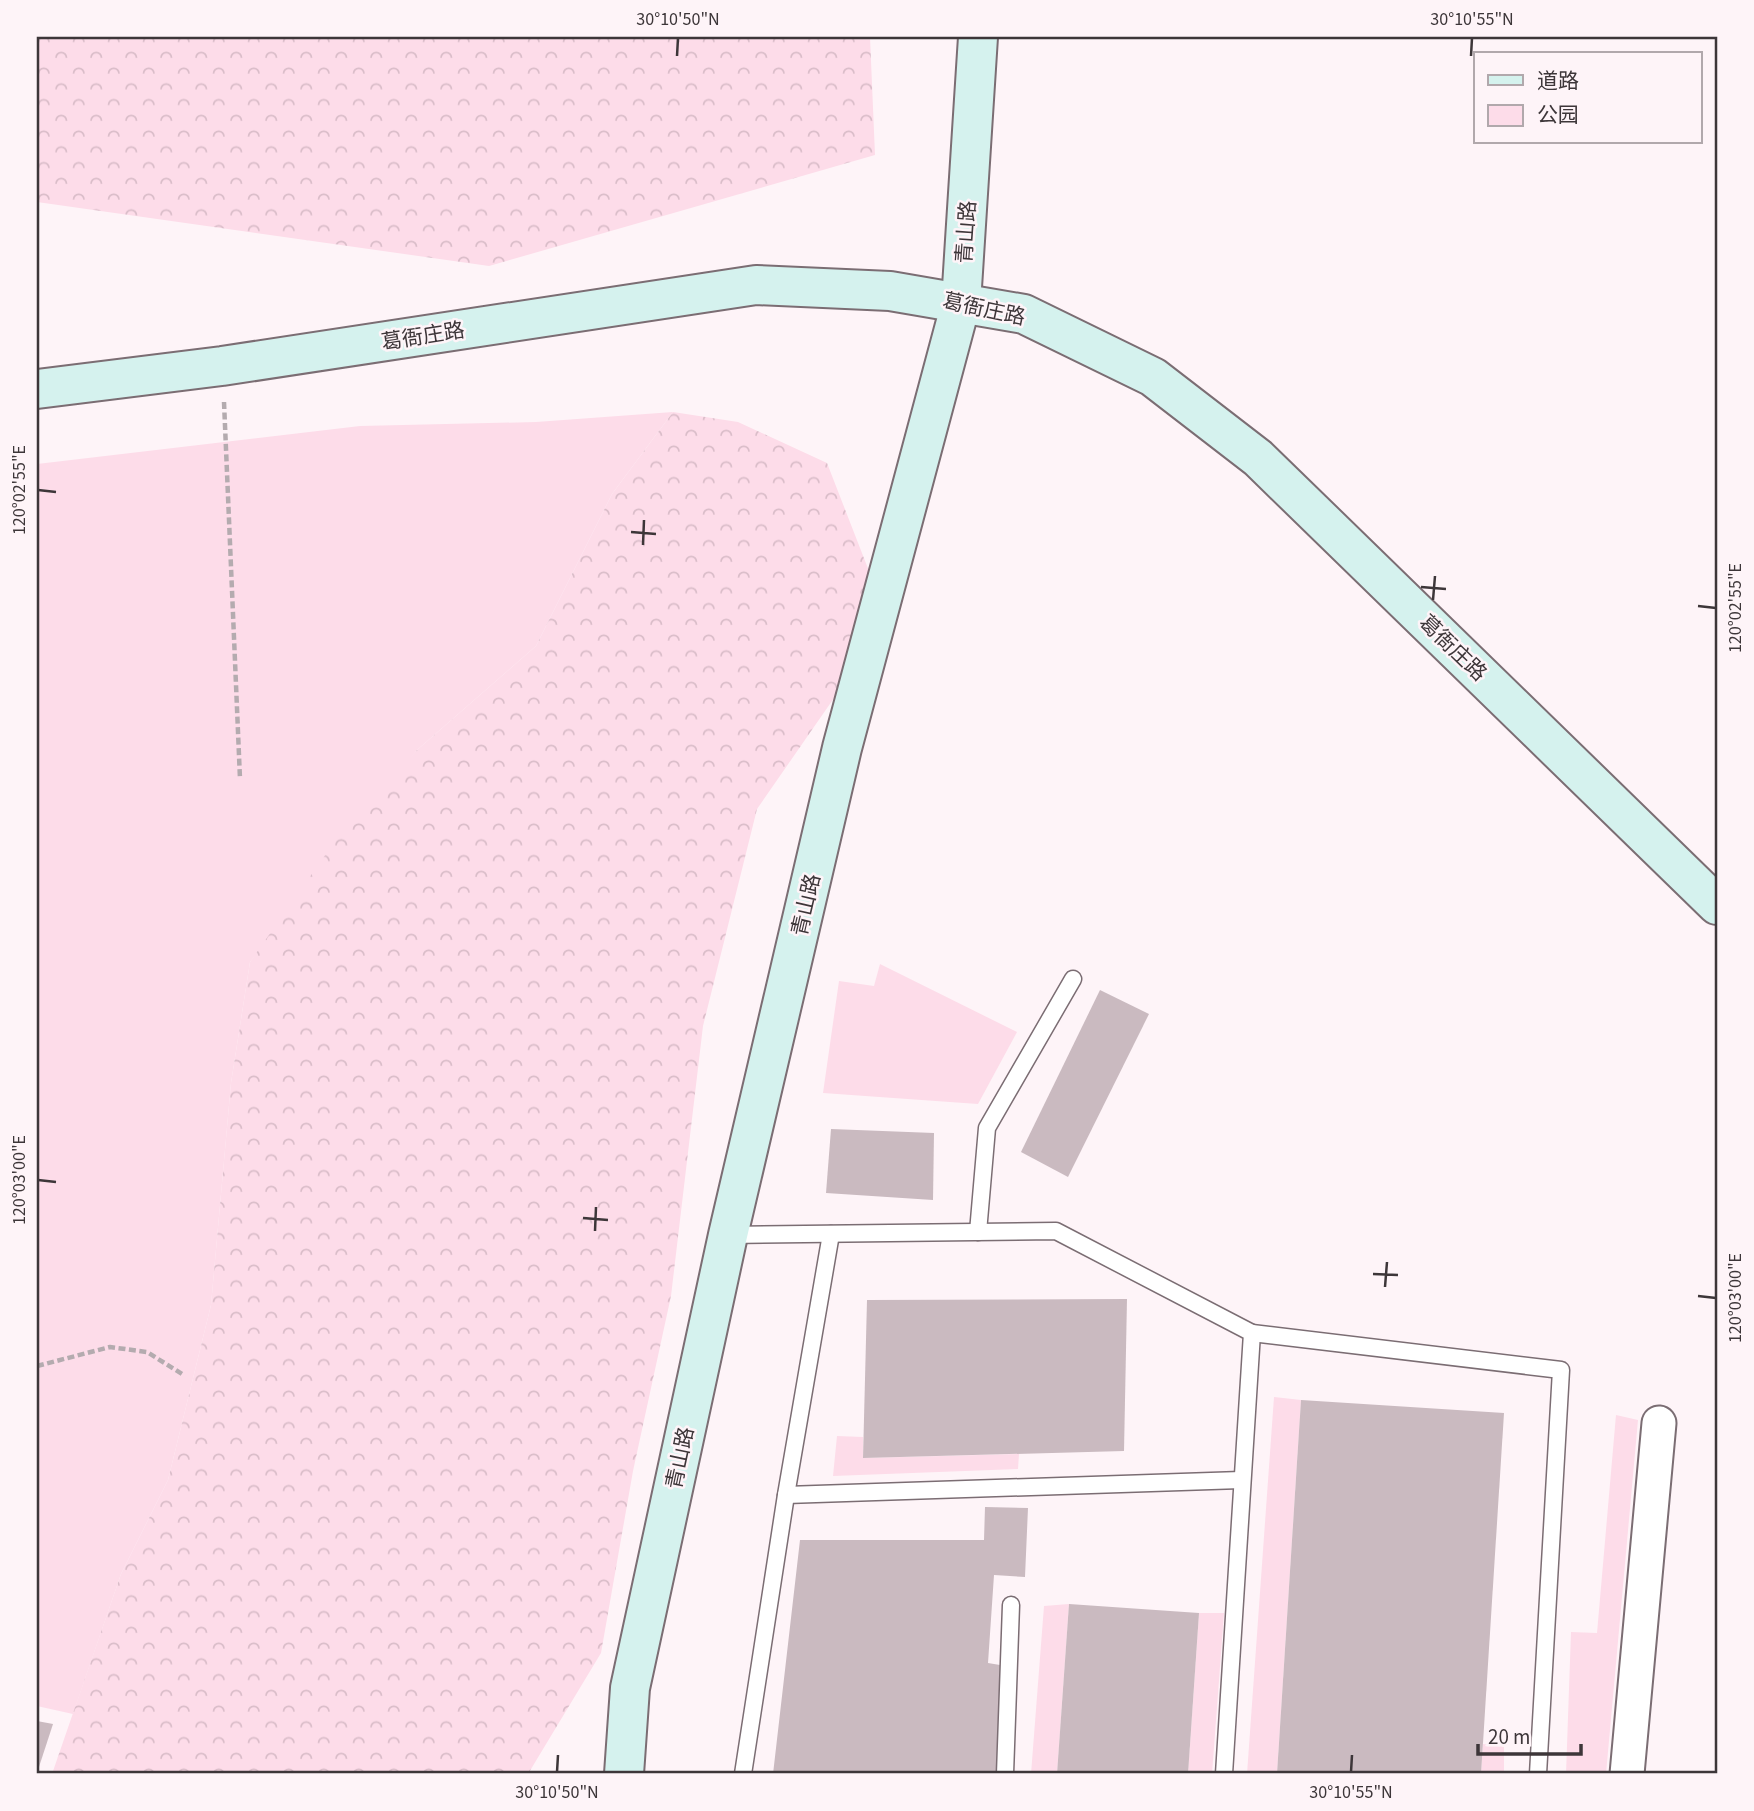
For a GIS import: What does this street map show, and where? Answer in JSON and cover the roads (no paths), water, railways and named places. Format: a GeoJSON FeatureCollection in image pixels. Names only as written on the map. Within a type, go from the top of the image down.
{"type":"FeatureCollection","features":[{"type":"Feature","properties":{"kind":"street","name":"青山路"},"geometry":{"type":"LineString","coordinates":[[624,1774],[630,1688],[728,1236],[842,748],[961,303],[978,37]]}},
{"type":"Feature","properties":{"kind":"street","name":"葛衙庄路"},"geometry":{"type":"LineString","coordinates":[[37,389],[222,366],[757,285],[890,291],[1024,314],[1153,377],[1258,458],[1717,905]]}},
{"type":"Feature","properties":{"kind":"street"},"geometry":{"type":"LineString","coordinates":[[1627,1774],[1659,1423]]}},
{"type":"Feature","properties":{"kind":"lane"},"geometry":{"type":"LineString","coordinates":[[978,1232],[987,1128],[1073,979]]}},
{"type":"Feature","properties":{"kind":"lane"},"geometry":{"type":"LineString","coordinates":[[728,1236],[1056,1231],[1252,1333],[1561,1370],[1538,1774]]}},
{"type":"Feature","properties":{"kind":"lane"},"geometry":{"type":"LineString","coordinates":[[743,1774],[786,1495],[831,1234]]}},
{"type":"Feature","properties":{"kind":"lane"},"geometry":{"type":"LineString","coordinates":[[1224,1774],[1252,1333]]}},
{"type":"Feature","properties":{"kind":"lane"},"geometry":{"type":"LineString","coordinates":[[786,1495],[1241,1480]]}},
{"type":"Feature","properties":{"kind":"lane"},"geometry":{"type":"LineString","coordinates":[[1005,1774],[1011,1605]]}}]}
